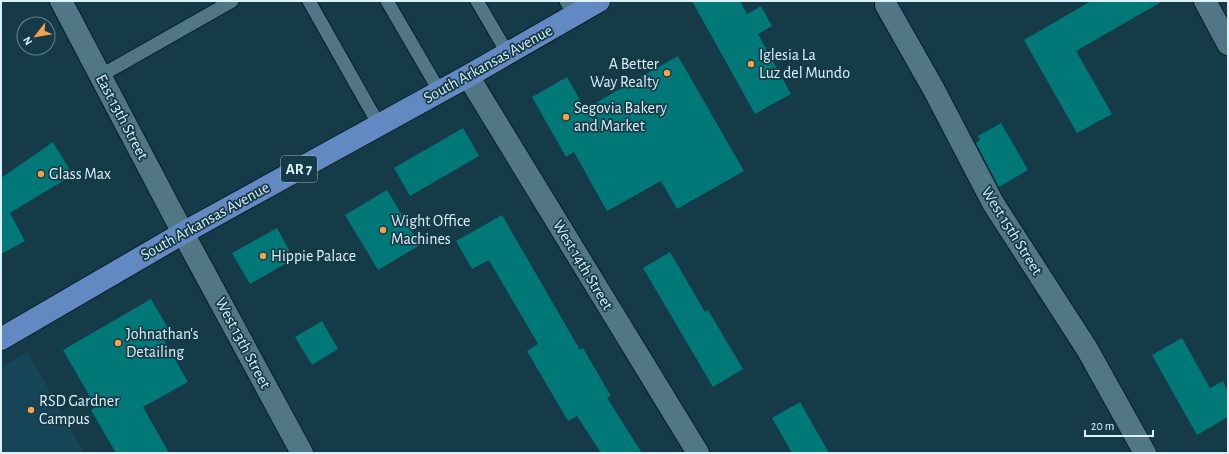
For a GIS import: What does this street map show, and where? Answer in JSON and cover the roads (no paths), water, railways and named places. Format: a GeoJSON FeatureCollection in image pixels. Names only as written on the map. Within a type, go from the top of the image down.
{"type":"FeatureCollection","features":[{"type":"Feature","properties":{"kind":"highway","name":"South Arkansas Avenue"},"geometry":{"type":"LineString","coordinates":[[1,339],[183,232],[508,54],[570,8],[599,1]]}},
{"type":"Feature","properties":{"kind":"street","name":"East 13th Street"},"geometry":{"type":"LineString","coordinates":[[61,1],[183,232]]}},
{"type":"Feature","properties":{"kind":"street"},"geometry":{"type":"LineString","coordinates":[[1205,1],[1228,44]]}},
{"type":"Feature","properties":{"kind":"street","name":"West 15th Street"},"geometry":{"type":"LineString","coordinates":[[886,5],[933,88],[993,202],[1087,349],[1145,453]]}},
{"type":"Feature","properties":{"kind":"street","name":"West 14th Street"},"geometry":{"type":"LineString","coordinates":[[468,76],[698,453]]}},
{"type":"Feature","properties":{"kind":"street","name":"West 13th Street"},"geometry":{"type":"LineString","coordinates":[[183,232],[302,453]]}},
{"type":"Feature","properties":{"kind":"lane"},"geometry":{"type":"LineString","coordinates":[[100,76],[232,1]]}},
{"type":"Feature","properties":{"kind":"lane"},"geometry":{"type":"LineString","coordinates":[[309,1],[379,125]]}},
{"type":"Feature","properties":{"kind":"lane"},"geometry":{"type":"LineString","coordinates":[[387,1],[440,92]]}},
{"type":"Feature","properties":{"kind":"lane"},"geometry":{"type":"LineString","coordinates":[[477,1],[508,54]]}},
{"type":"Feature","properties":{"kind":"place","name":"Iglesia La Luz del Mundo"},"geometry":{"type":"Point","coordinates":[751,64]}},
{"type":"Feature","properties":{"kind":"place","name":"A Better Way Realty"},"geometry":{"type":"Point","coordinates":[667,73]}},
{"type":"Feature","properties":{"kind":"place","name":"Segovia Bakery and Market"},"geometry":{"type":"Point","coordinates":[566,117]}},
{"type":"Feature","properties":{"kind":"place","name":"Glass Max"},"geometry":{"type":"Point","coordinates":[41,174]}},
{"type":"Feature","properties":{"kind":"place","name":"Wight Office Machines"},"geometry":{"type":"Point","coordinates":[383,230]}},
{"type":"Feature","properties":{"kind":"place","name":"Hippie Palace"},"geometry":{"type":"Point","coordinates":[263,256]}},
{"type":"Feature","properties":{"kind":"place","name":"Johnathan's Detailing"},"geometry":{"type":"Point","coordinates":[118,343]}},
{"type":"Feature","properties":{"kind":"place","name":"RSD Gardner Campus"},"geometry":{"type":"Point","coordinates":[31,410]}}]}
